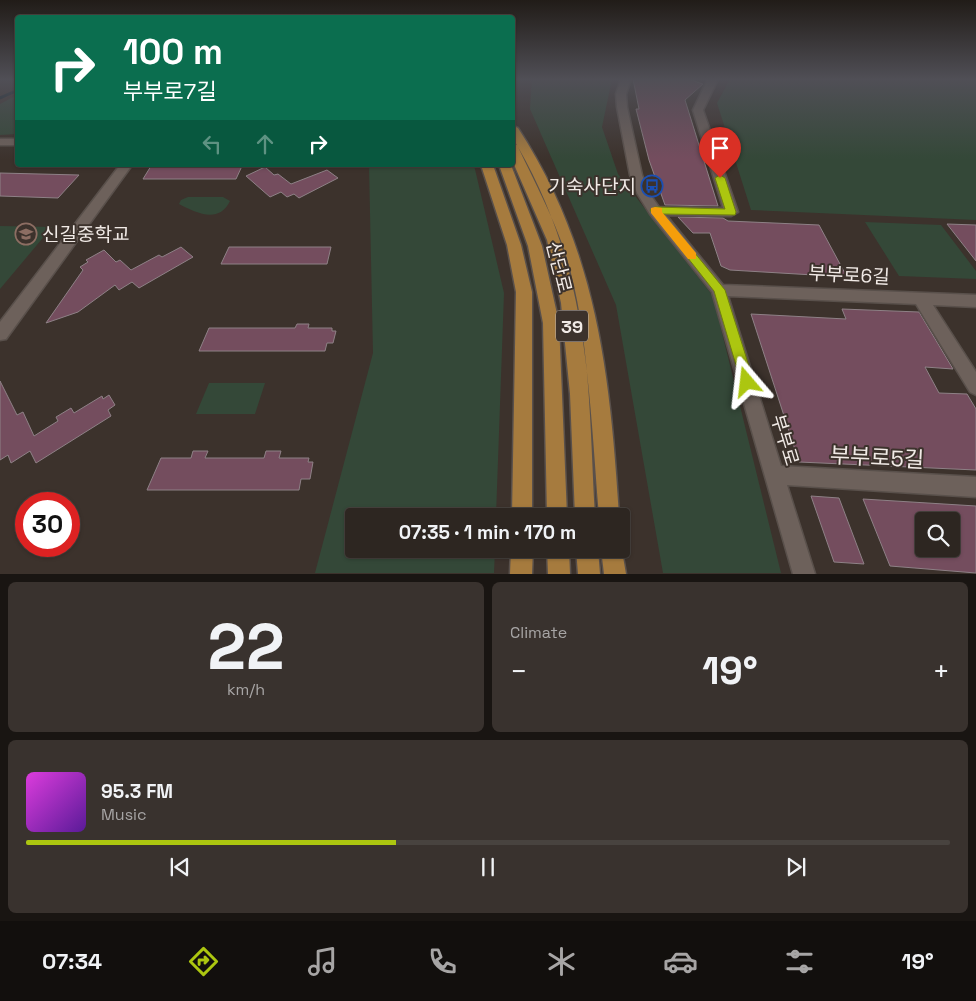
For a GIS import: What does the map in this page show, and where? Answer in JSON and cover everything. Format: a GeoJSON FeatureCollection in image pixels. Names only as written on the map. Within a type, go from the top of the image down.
{"type":"FeatureCollection","features":[{"type":"Feature","properties":{"kind":"main road"},"geometry":{"type":"LineString","coordinates":[[515,132],[527,150],[560,220],[577,269],[592,344],[608,508]]}},
{"type":"Feature","properties":{"kind":"main road","name":"산단로"},"geometry":{"type":"LineString","coordinates":[[515,152],[546,219],[562,272],[575,343],[585,508]]}},
{"type":"Feature","properties":{"kind":"main road"},"geometry":{"type":"LineString","coordinates":[[487,167],[514,245],[524,292],[522,508]]}},
{"type":"Feature","properties":{"kind":"main road","name":"산단로"},"geometry":{"type":"LineString","coordinates":[[506,167],[535,246],[551,323],[557,508]]}},
{"type":"Feature","properties":{"kind":"main road"},"geometry":{"type":"LineString","coordinates":[[521,574],[522,558]]}},
{"type":"Feature","properties":{"kind":"main road"},"geometry":{"type":"LineString","coordinates":[[558,558],[559,574]]}},
{"type":"Feature","properties":{"kind":"main road"},"geometry":{"type":"LineString","coordinates":[[588,558],[589,574]]}},
{"type":"Feature","properties":{"kind":"main road"},"geometry":{"type":"LineString","coordinates":[[613,558],[615,574]]}},
{"type":"Feature","properties":{"kind":"street","name":"부부로"},"geometry":{"type":"LineString","coordinates":[[622,106],[636,175],[643,193],[720,290],[804,574]]}},
{"type":"Feature","properties":{"kind":"street"},"geometry":{"type":"LineString","coordinates":[[655,210],[731,212],[698,110],[699,106]]}},
{"type":"Feature","properties":{"kind":"street"},"geometry":{"type":"LineString","coordinates":[[0,142],[15,142]]}},
{"type":"Feature","properties":{"kind":"street"},"geometry":{"type":"LineString","coordinates":[[0,334],[125,167]]}},
{"type":"Feature","properties":{"kind":"street","name":"부부로6길"},"geometry":{"type":"LineString","coordinates":[[720,290],[976,301]]}},
{"type":"Feature","properties":{"kind":"street"},"geometry":{"type":"LineString","coordinates":[[920,298],[976,387]]}},
{"type":"Feature","properties":{"kind":"street","name":"부부로5길"},"geometry":{"type":"LineString","coordinates":[[775,475],[976,487]]}},
{"type":"Feature","properties":{"kind":"green space"},"geometry":{"type":"Polygon","coordinates":[[[0,106],[15,106],[15,134],[0,135],[0,106]]]}},
{"type":"Feature","properties":{"kind":"green space"},"geometry":{"type":"Polygon","coordinates":[[[530,106],[606,106],[602,127],[618,174],[713,296],[781,573],[663,573],[616,305],[530,106]]]}},
{"type":"Feature","properties":{"kind":"green space"},"geometry":{"type":"Polygon","coordinates":[[[718,106],[976,106],[976,220],[751,210],[718,106]]]}},
{"type":"Feature","properties":{"kind":"green space"},"geometry":{"type":"Polygon","coordinates":[[[369,167],[474,167],[504,293],[496,508],[345,508],[345,558],[495,558],[494,573],[315,573],[373,353],[369,167]]]}},
{"type":"Feature","properties":{"kind":"green space"},"geometry":{"type":"Polygon","coordinates":[[[188,197],[223,197],[230,201],[220,212],[207,214],[193,211],[179,204],[181,200],[188,197]]]}},
{"type":"Feature","properties":{"kind":"green space"},"geometry":{"type":"Polygon","coordinates":[[[865,222],[941,225],[976,271],[976,279],[899,276],[865,222]]]}},
{"type":"Feature","properties":{"kind":"green space"},"geometry":{"type":"Polygon","coordinates":[[[0,226],[52,227],[0,289],[0,226]]]}},
{"type":"Feature","properties":{"kind":"green space"},"geometry":{"type":"Polygon","coordinates":[[[209,383],[265,383],[255,414],[196,414],[209,383]]]}},
{"type":"Feature","properties":{"kind":"building"},"geometry":{"type":"Polygon","coordinates":[[[638,106],[687,106],[718,206],[665,205],[649,160],[636,109],[639,109],[638,106]]]}},
{"type":"Feature","properties":{"kind":"building"},"geometry":{"type":"Polygon","coordinates":[[[150,167],[242,167],[236,179],[143,179],[150,167]]]}},
{"type":"Feature","properties":{"kind":"building"},"geometry":{"type":"Polygon","coordinates":[[[265,167],[274,175],[278,174],[291,184],[327,170],[338,178],[299,198],[294,194],[287,197],[281,192],[270,197],[246,176],[265,167]]]}},
{"type":"Feature","properties":{"kind":"building"},"geometry":{"type":"Polygon","coordinates":[[[0,173],[79,175],[58,198],[0,196],[0,173]]]}},
{"type":"Feature","properties":{"kind":"building"},"geometry":{"type":"Polygon","coordinates":[[[678,217],[723,218],[728,221],[819,225],[847,277],[730,270],[721,266],[710,233],[693,233],[678,217]]]}},
{"type":"Feature","properties":{"kind":"building"},"geometry":{"type":"Polygon","coordinates":[[[947,224],[976,225],[976,261],[947,224]]]}},
{"type":"Feature","properties":{"kind":"building"},"geometry":{"type":"Polygon","coordinates":[[[181,247],[193,257],[139,288],[132,282],[119,290],[115,285],[78,312],[46,323],[83,270],[80,267],[88,262],[86,260],[104,250],[116,262],[120,260],[131,270],[159,255],[162,257],[181,247]]]}},
{"type":"Feature","properties":{"kind":"building"},"geometry":{"type":"Polygon","coordinates":[[[229,247],[331,247],[327,264],[221,264],[229,247]]]}},
{"type":"Feature","properties":{"kind":"building"},"geometry":{"type":"Polygon","coordinates":[[[842,309],[919,312],[953,369],[925,367],[939,393],[967,394],[976,409],[976,470],[799,462],[751,314],[846,319],[842,309]]]}},
{"type":"Feature","properties":{"kind":"building"},"geometry":{"type":"Polygon","coordinates":[[[297,324],[309,324],[308,328],[332,328],[332,331],[336,331],[333,343],[327,343],[325,351],[199,351],[209,328],[295,328],[297,324]]]}},
{"type":"Feature","properties":{"kind":"building"},"geometry":{"type":"Polygon","coordinates":[[[0,381],[17,415],[23,412],[34,436],[58,421],[56,417],[71,408],[74,413],[102,396],[103,399],[109,395],[115,405],[108,410],[111,416],[36,463],[30,451],[11,463],[8,455],[0,460],[0,381]]]}},
{"type":"Feature","properties":{"kind":"building"},"geometry":{"type":"Polygon","coordinates":[[[193,451],[208,451],[205,458],[264,458],[266,451],[281,451],[279,458],[309,458],[308,462],[313,462],[310,479],[301,479],[299,490],[147,490],[161,458],[191,458],[193,451]]]}},
{"type":"Feature","properties":{"kind":"building"},"geometry":{"type":"Polygon","coordinates":[[[811,496],[839,498],[864,564],[834,562],[811,496]]]}},
{"type":"Feature","properties":{"kind":"building"},"geometry":{"type":"Polygon","coordinates":[[[863,499],[976,506],[976,573],[890,566],[863,499]]]}},
{"type":"Feature","properties":{"kind":"slow traffic"},"geometry":{"type":"LineString","coordinates":[[658,211],[655,210],[692,256]]}},
{"type":"Feature","properties":{"kind":"place","name":"기숙사단지"},"geometry":{"type":"Point","coordinates":[652,186]}},
{"type":"Feature","properties":{"kind":"place","name":"신길중학교"},"geometry":{"type":"Point","coordinates":[26,234]}},
{"type":"Feature","properties":{"kind":"route"},"geometry":{"type":"LineString","coordinates":[[720,178],[731,212],[655,210],[720,290],[747,382]]}}]}
